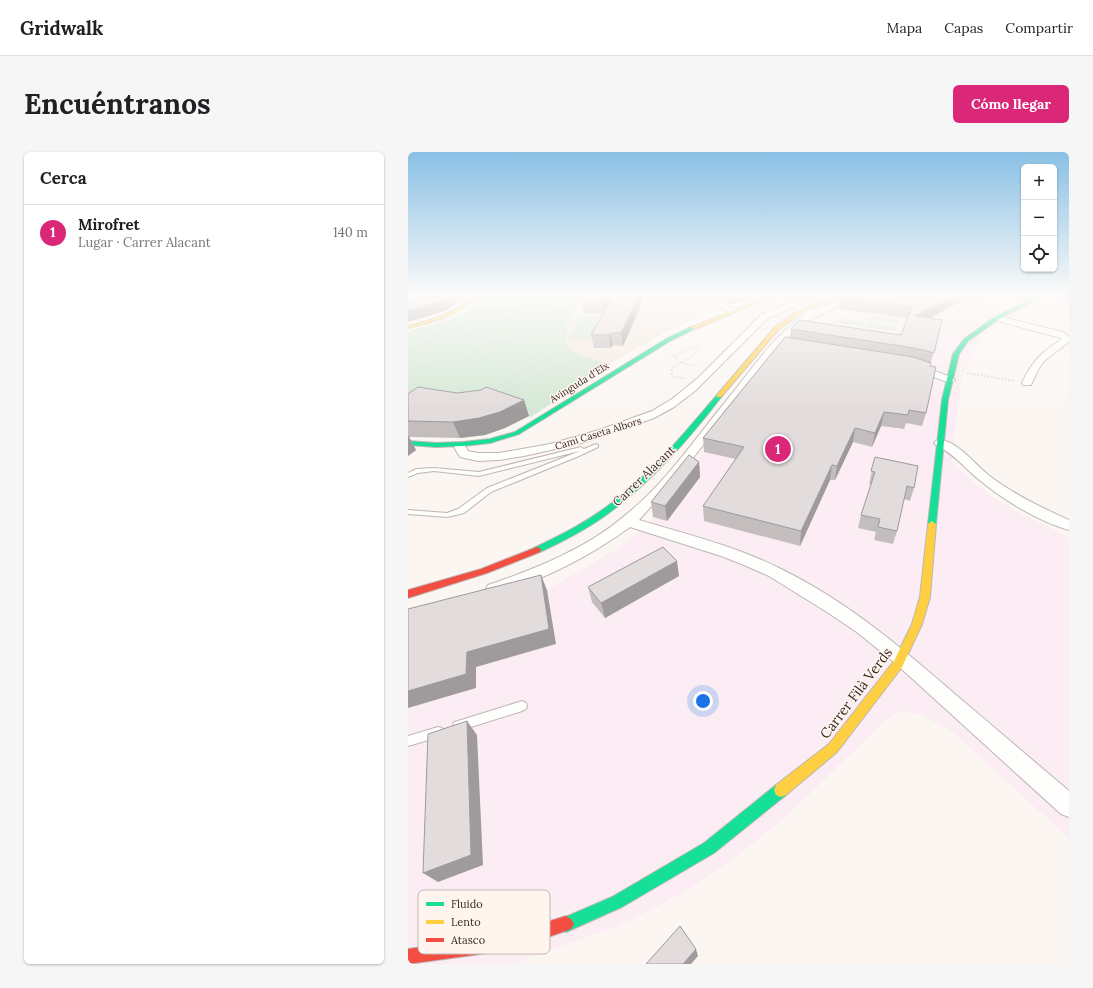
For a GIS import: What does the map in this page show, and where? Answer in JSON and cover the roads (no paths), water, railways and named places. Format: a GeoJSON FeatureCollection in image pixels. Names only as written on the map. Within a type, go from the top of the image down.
{"type":"FeatureCollection","features":[{"type":"Feature","properties":{"kind":"street","name":"Avinguda d'Elx"},"geometry":{"type":"LineString","coordinates":[[408,443],[441,447],[460,447],[492,441],[517,433],[644,354],[680,334]]}},
{"type":"Feature","properties":{"kind":"street","name":"Camí Caseta Albors"},"geometry":{"type":"LineString","coordinates":[[460,447],[464,454],[474,457],[511,455],[570,442],[640,421],[680,398],[720,362],[747,334]]}},
{"type":"Feature","properties":{"kind":"street","name":"Carrer Alacant"},"geometry":{"type":"LineString","coordinates":[[408,594],[473,574],[531,552],[572,532],[604,513],[640,483],[662,461],[772,334]]}},
{"type":"Feature","properties":{"kind":"street","name":"Carrer Alacant"},"geometry":{"type":"LineString","coordinates":[[480,594],[505,586],[574,555],[594,544],[628,521],[678,469],[781,345],[788,334]]}},
{"type":"Feature","properties":{"kind":"street","name":"Carrer Filà Verds"},"geometry":{"type":"LineString","coordinates":[[550,929],[573,922],[617,902],[710,848],[833,748],[901,658],[917,624],[925,598],[945,400],[956,354],[966,340],[975,334]]}},
{"type":"Feature","properties":{"kind":"street"},"geometry":{"type":"LineString","coordinates":[[1027,383],[1034,366],[1044,355],[1065,341],[1065,337],[1060,334]]}},
{"type":"Feature","properties":{"kind":"street"},"geometry":{"type":"LineString","coordinates":[[903,364],[925,369],[950,380]]}},
{"type":"Feature","properties":{"kind":"street"},"geometry":{"type":"LineString","coordinates":[[940,443],[953,449],[986,478],[1020,502],[1069,525]]}},
{"type":"Feature","properties":{"kind":"street"},"geometry":{"type":"LineString","coordinates":[[628,521],[726,552],[774,572],[836,609],[864,628],[901,658],[1069,806]]}},
{"type":"Feature","properties":{"kind":"street","name":"Carrer Filà Verds"},"geometry":{"type":"LineString","coordinates":[[408,957],[435,954]]}},
{"type":"Feature","properties":{"kind":"lane"},"geometry":{"type":"LineString","coordinates":[[408,475],[419,470],[432,469],[462,474],[479,474],[596,446],[570,458],[489,490],[455,513],[447,515],[408,512]]}},
{"type":"Feature","properties":{"kind":"lane"},"geometry":{"type":"LineString","coordinates":[[408,741],[522,706]]}},
{"type":"Feature","properties":{"kind":"place","name":"Mirofret"},"geometry":{"type":"Point","coordinates":[778,449]}}]}
